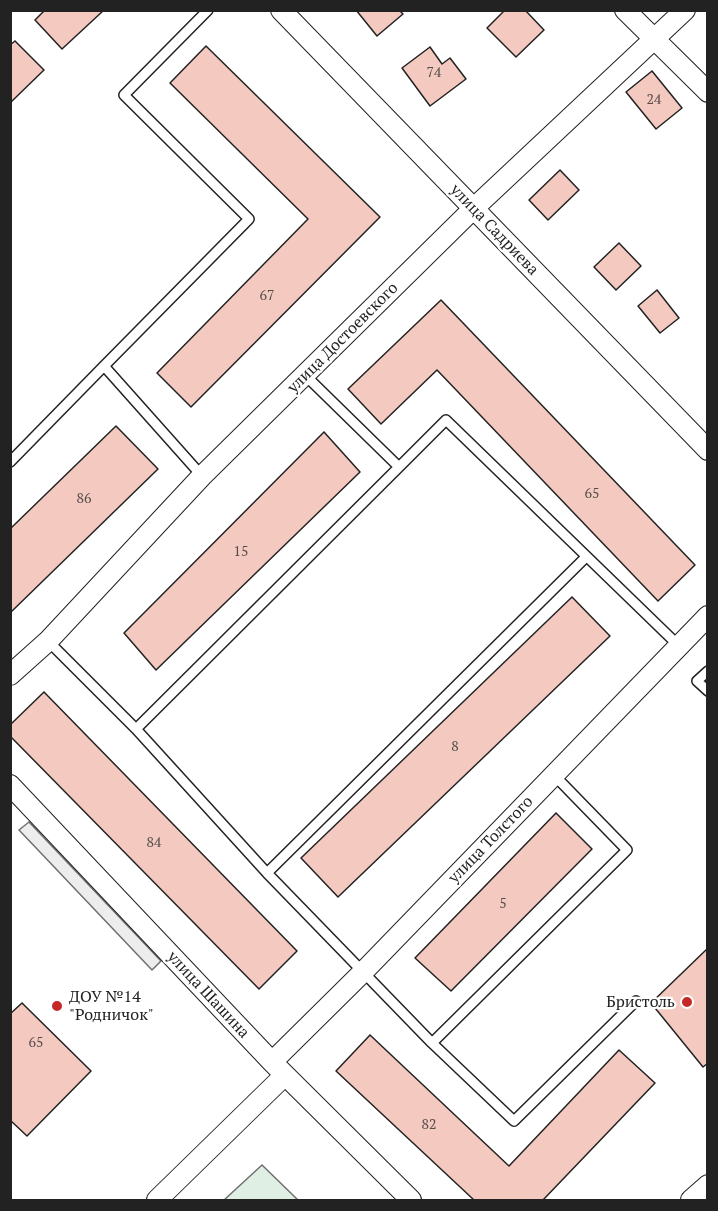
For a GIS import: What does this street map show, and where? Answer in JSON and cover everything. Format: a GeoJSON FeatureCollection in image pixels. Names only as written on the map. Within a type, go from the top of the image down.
{"type":"FeatureCollection","features":[{"type":"Feature","properties":{"kind":"street","name":"улица Садриева"},"geometry":{"type":"LineString","coordinates":[[281,10],[708,450]]}},
{"type":"Feature","properties":{"kind":"street"},"geometry":{"type":"LineString","coordinates":[[625,10],[708,92]]}},
{"type":"Feature","properties":{"kind":"street","name":"улица Достоевского"},"geometry":{"type":"LineString","coordinates":[[10,675],[48,641],[202,476],[473,208],[685,10]]}},
{"type":"Feature","properties":{"kind":"street","name":"улица Толстого"},"geometry":{"type":"LineString","coordinates":[[158,1200],[363,972],[708,616]]}},
{"type":"Feature","properties":{"kind":"street","name":"улица Шашина"},"geometry":{"type":"LineString","coordinates":[[10,785],[278,1069],[411,1200]]}},
{"type":"Feature","properties":{"kind":"street"},"geometry":{"type":"LineString","coordinates":[[692,1200],[708,1185]]}},
{"type":"Feature","properties":{"kind":"lane"},"geometry":{"type":"LineString","coordinates":[[10,462],[249,219],[124,95],[208,10]]}},
{"type":"Feature","properties":{"kind":"lane"},"geometry":{"type":"LineString","coordinates":[[104,366],[202,476]]}},
{"type":"Feature","properties":{"kind":"lane"},"geometry":{"type":"LineString","coordinates":[[305,375],[399,467]]}},
{"type":"Feature","properties":{"kind":"lane"},"geometry":{"type":"LineString","coordinates":[[136,729],[446,420],[678,645]]}},
{"type":"Feature","properties":{"kind":"lane"},"geometry":{"type":"LineString","coordinates":[[267,873],[586,557]]}},
{"type":"Feature","properties":{"kind":"lane"},"geometry":{"type":"LineString","coordinates":[[48,641],[136,729],[267,873],[363,972],[432,1043],[514,1121],[636,1001]]}},
{"type":"Feature","properties":{"kind":"lane"},"geometry":{"type":"LineString","coordinates":[[708,671],[698,681],[708,691]]}},
{"type":"Feature","properties":{"kind":"lane"},"geometry":{"type":"LineString","coordinates":[[432,1043],[627,850],[554,775]]}},
{"type":"Feature","properties":{"kind":"green space"},"geometry":{"type":"Polygon","coordinates":[[[262,1165],[298,1200],[224,1200],[262,1165]]]}},
{"type":"Feature","properties":{"kind":"shaded area"},"geometry":{"type":"Polygon","coordinates":[[[29,822],[161,961],[152,970],[19,830],[29,822]]]}},
{"type":"Feature","properties":{"kind":"building"},"geometry":{"type":"Polygon","coordinates":[[[45,10],[104,10],[62,49],[35,20],[45,10]]]}},
{"type":"Feature","properties":{"kind":"building"},"geometry":{"type":"Polygon","coordinates":[[[356,10],[399,10],[403,14],[377,36],[356,10]]]}},
{"type":"Feature","properties":{"kind":"building"},"geometry":{"type":"Polygon","coordinates":[[[505,10],[525,10],[544,30],[516,57],[487,28],[505,10]]]}},
{"type":"Feature","properties":{"kind":"building"},"geometry":{"type":"Polygon","coordinates":[[[15,41],[44,70],[10,103],[10,45],[15,41]]]}},
{"type":"Feature","properties":{"kind":"building"},"geometry":{"type":"Polygon","coordinates":[[[206,46],[380,217],[191,407],[157,373],[308,219],[170,83],[206,46]]]}},
{"type":"Feature","properties":{"kind":"building"},"geometry":{"type":"Polygon","coordinates":[[[430,47],[442,64],[450,58],[466,79],[430,106],[402,68],[430,47]]]}},
{"type":"Feature","properties":{"kind":"building"},"geometry":{"type":"Polygon","coordinates":[[[652,71],[682,108],[656,129],[626,92],[652,71]]]}},
{"type":"Feature","properties":{"kind":"building"},"geometry":{"type":"Polygon","coordinates":[[[560,170],[579,190],[548,220],[529,200],[560,170]]]}},
{"type":"Feature","properties":{"kind":"building"},"geometry":{"type":"Polygon","coordinates":[[[619,243],[641,266],[616,290],[594,267],[619,243]]]}},
{"type":"Feature","properties":{"kind":"building"},"geometry":{"type":"Polygon","coordinates":[[[657,290],[679,318],[660,333],[638,306],[657,290]]]}},
{"type":"Feature","properties":{"kind":"building"},"geometry":{"type":"Polygon","coordinates":[[[441,300],[695,565],[658,601],[437,370],[381,424],[348,389],[441,300]]]}},
{"type":"Feature","properties":{"kind":"building"},"geometry":{"type":"Polygon","coordinates":[[[116,426],[158,469],[10,613],[10,529],[116,426]]]}},
{"type":"Feature","properties":{"kind":"building"},"geometry":{"type":"Polygon","coordinates":[[[324,432],[360,472],[156,670],[124,633],[324,432]]]}},
{"type":"Feature","properties":{"kind":"building"},"geometry":{"type":"Polygon","coordinates":[[[572,597],[610,636],[338,897],[301,858],[572,597]]]}},
{"type":"Feature","properties":{"kind":"building"},"geometry":{"type":"Polygon","coordinates":[[[44,692],[297,951],[259,989],[10,736],[10,725],[44,692]]]}},
{"type":"Feature","properties":{"kind":"building"},"geometry":{"type":"Polygon","coordinates":[[[556,813],[592,849],[451,991],[415,958],[556,813]]]}},
{"type":"Feature","properties":{"kind":"building"},"geometry":{"type":"Polygon","coordinates":[[[708,948],[708,1063],[703,1067],[651,1003],[708,948]]]}},
{"type":"Feature","properties":{"kind":"building"},"geometry":{"type":"Polygon","coordinates":[[[22,1003],[91,1071],[27,1136],[10,1120],[10,1014],[22,1003]]]}},
{"type":"Feature","properties":{"kind":"building"},"geometry":{"type":"Polygon","coordinates":[[[370,1035],[509,1166],[619,1050],[655,1083],[543,1200],[474,1200],[336,1071],[370,1035]]]}},
{"type":"Feature","properties":{"kind":"place","name":"Бристоль"},"geometry":{"type":"Point","coordinates":[687,1002]}},
{"type":"Feature","properties":{"kind":"place","name":"ДОУ №14 \"Родничок\""},"geometry":{"type":"Point","coordinates":[57,1006]}}]}
